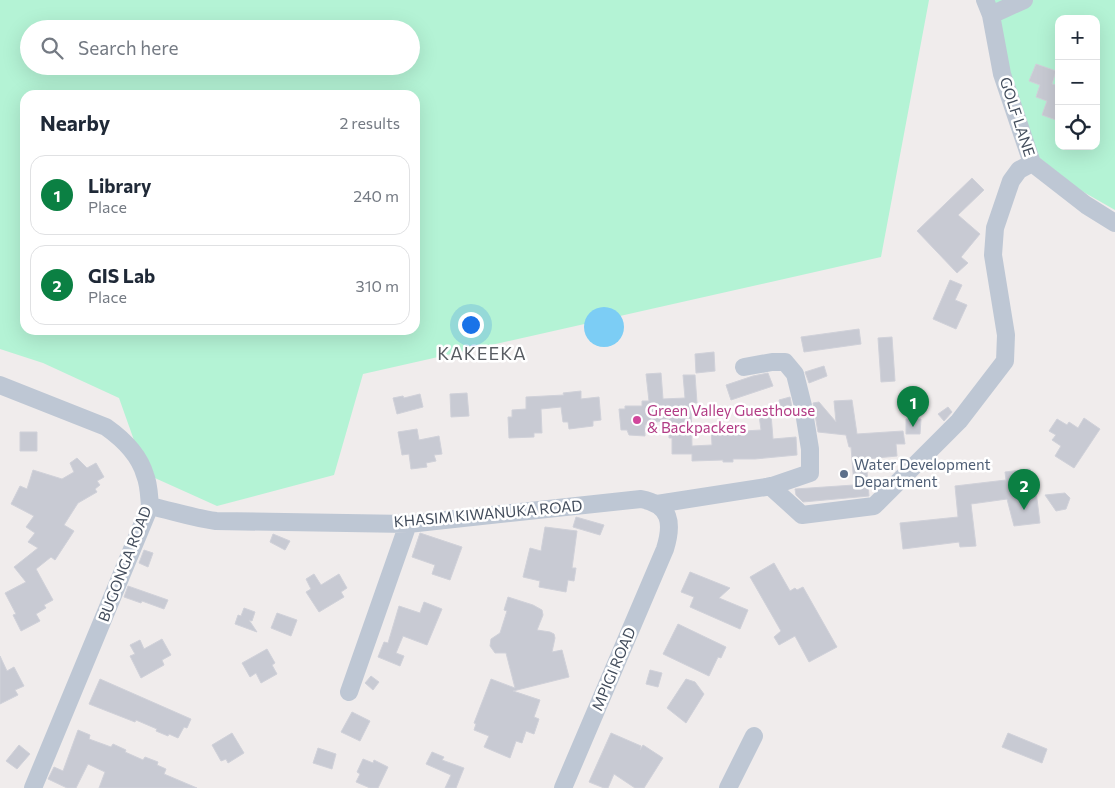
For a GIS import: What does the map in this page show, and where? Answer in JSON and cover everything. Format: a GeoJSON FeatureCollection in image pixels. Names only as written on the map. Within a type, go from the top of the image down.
{"type":"FeatureCollection","features":[{"type":"Feature","properties":{"kind":"street"},"geometry":{"type":"LineString","coordinates":[[988,8],[1024,0]]}},
{"type":"Feature","properties":{"kind":"street","name":"GOLF LANE"},"geometry":{"type":"LineString","coordinates":[[988,8],[1002,74],[1032,163],[1086,205],[1115,224]]}},
{"type":"Feature","properties":{"kind":"street"},"geometry":{"type":"LineString","coordinates":[[770,486],[802,516],[874,506],[959,421],[978,398],[1005,361],[1006,335],[994,256],[995,228],[1011,181],[1019,170],[1032,163]]}},
{"type":"Feature","properties":{"kind":"street","name":"KHASIM KIWANUKA ROAD"},"geometry":{"type":"LineString","coordinates":[[150,506],[193,518],[216,521],[408,524],[641,499],[657,504],[770,486],[810,473],[810,449],[803,406],[795,374],[785,362],[772,362],[744,367]]}},
{"type":"Feature","properties":{"kind":"street","name":"BUGONGA ROAD"},"geometry":{"type":"LineString","coordinates":[[0,385],[106,427],[121,438],[136,456],[146,475],[150,506],[33,788]]}},
{"type":"Feature","properties":{"kind":"street","name":"MPIGI ROAD"},"geometry":{"type":"LineString","coordinates":[[563,788],[665,549],[670,532],[668,519],[664,511],[657,504]]}},
{"type":"Feature","properties":{"kind":"street"},"geometry":{"type":"LineString","coordinates":[[349,692],[408,524]]}},
{"type":"Feature","properties":{"kind":"street"},"geometry":{"type":"LineString","coordinates":[[728,788],[754,736]]}},
{"type":"Feature","properties":{"kind":"green space"},"geometry":{"type":"Polygon","coordinates":[[[0,0],[929,0],[881,257],[363,374],[334,475],[217,506],[146,474],[119,398],[43,363],[0,349],[0,0]]]}},
{"type":"Feature","properties":{"kind":"green space"},"geometry":{"type":"Polygon","coordinates":[[[988,0],[1115,0],[1115,210],[1080,190],[1032,152],[988,0]]]}},
{"type":"Feature","properties":{"kind":"water"},"geometry":{"type":"Polygon","coordinates":[[[608,307],[615,310],[621,316],[624,327],[623,335],[615,344],[608,347],[600,347],[593,344],[585,335],[584,323],[587,316],[596,308],[608,307]]]}},
{"type":"Feature","properties":{"kind":"building"},"geometry":{"type":"Polygon","coordinates":[[[1036,64],[1055,71],[1052,84],[1055,85],[1055,120],[1042,115],[1047,101],[1036,97],[1040,85],[1029,81],[1036,64]]]}},
{"type":"Feature","properties":{"kind":"building"},"geometry":{"type":"Polygon","coordinates":[[[972,178],[984,190],[958,215],[980,234],[961,257],[968,263],[957,273],[917,231],[972,178]]]}},
{"type":"Feature","properties":{"kind":"building"},"geometry":{"type":"Polygon","coordinates":[[[950,280],[962,285],[955,300],[967,305],[956,329],[933,319],[950,280]]]}},
{"type":"Feature","properties":{"kind":"building"},"geometry":{"type":"Polygon","coordinates":[[[859,329],[861,344],[804,352],[801,337],[859,329]]]}},
{"type":"Feature","properties":{"kind":"building"},"geometry":{"type":"Polygon","coordinates":[[[892,337],[895,381],[881,382],[878,338],[892,337]]]}},
{"type":"Feature","properties":{"kind":"building"},"geometry":{"type":"Polygon","coordinates":[[[714,352],[715,371],[696,373],[695,354],[714,352]]]}},
{"type":"Feature","properties":{"kind":"building"},"geometry":{"type":"Polygon","coordinates":[[[824,366],[827,376],[809,383],[805,372],[824,366]]]}},
{"type":"Feature","properties":{"kind":"building"},"geometry":{"type":"Polygon","coordinates":[[[661,373],[663,399],[685,398],[683,375],[695,375],[697,403],[691,403],[692,446],[712,445],[711,428],[727,428],[727,432],[761,430],[759,415],[771,414],[773,439],[796,437],[797,455],[733,459],[733,462],[723,462],[723,460],[692,461],[692,454],[672,454],[672,438],[669,438],[669,419],[645,425],[645,436],[629,435],[627,430],[621,430],[619,409],[625,409],[625,406],[642,406],[642,401],[649,401],[646,374],[661,373]]]}},
{"type":"Feature","properties":{"kind":"building"},"geometry":{"type":"Polygon","coordinates":[[[768,373],[773,386],[731,400],[726,385],[768,373]]]}},
{"type":"Feature","properties":{"kind":"building"},"geometry":{"type":"Polygon","coordinates":[[[581,391],[581,399],[599,397],[601,420],[593,421],[593,426],[569,429],[568,422],[563,422],[561,407],[541,409],[542,433],[534,433],[534,437],[509,438],[508,417],[512,417],[512,410],[526,409],[526,397],[564,395],[563,393],[581,391]]]}},
{"type":"Feature","properties":{"kind":"building"},"geometry":{"type":"Polygon","coordinates":[[[467,393],[469,416],[451,417],[450,394],[467,393]]]}},
{"type":"Feature","properties":{"kind":"building"},"geometry":{"type":"Polygon","coordinates":[[[420,394],[423,407],[397,414],[393,398],[403,396],[404,398],[420,394]]]}},
{"type":"Feature","properties":{"kind":"building"},"geometry":{"type":"Polygon","coordinates":[[[790,397],[793,413],[783,415],[779,400],[790,397]]]}},
{"type":"Feature","properties":{"kind":"building"},"geometry":{"type":"Polygon","coordinates":[[[852,400],[857,434],[903,431],[905,444],[896,444],[897,456],[866,459],[869,496],[803,502],[796,495],[795,489],[854,485],[851,447],[849,447],[846,435],[818,432],[813,403],[819,402],[836,422],[834,401],[852,400]]]}},
{"type":"Feature","properties":{"kind":"building"},"geometry":{"type":"Polygon","coordinates":[[[948,407],[952,412],[944,421],[938,414],[948,407]]]}},
{"type":"Feature","properties":{"kind":"building"},"geometry":{"type":"Polygon","coordinates":[[[1084,418],[1100,429],[1074,468],[1055,456],[1061,446],[1052,440],[1056,435],[1049,431],[1057,419],[1067,425],[1069,422],[1078,428],[1084,418]]]}},
{"type":"Feature","properties":{"kind":"building"},"geometry":{"type":"Polygon","coordinates":[[[906,419],[921,419],[920,434],[906,434],[906,419]]]}},
{"type":"Feature","properties":{"kind":"building"},"geometry":{"type":"Polygon","coordinates":[[[417,429],[419,440],[439,436],[442,454],[434,455],[436,461],[426,463],[427,467],[411,469],[409,454],[402,455],[398,432],[417,429]]]}},
{"type":"Feature","properties":{"kind":"building"},"geometry":{"type":"Polygon","coordinates":[[[20,432],[37,432],[37,451],[20,451],[20,432]]]}},
{"type":"Feature","properties":{"kind":"building"},"geometry":{"type":"Polygon","coordinates":[[[77,458],[87,468],[96,463],[104,477],[97,481],[100,485],[95,489],[97,492],[78,503],[64,525],[74,531],[55,560],[51,557],[36,569],[53,600],[44,605],[46,608],[36,614],[40,621],[21,631],[13,615],[16,614],[5,593],[26,582],[14,567],[38,548],[28,542],[35,533],[26,527],[34,516],[11,504],[20,486],[27,489],[33,470],[62,479],[74,472],[70,463],[77,458]]]}},
{"type":"Feature","properties":{"kind":"building"},"geometry":{"type":"Polygon","coordinates":[[[1030,469],[1036,491],[1040,523],[1014,526],[1007,499],[971,504],[976,546],[960,547],[959,542],[903,549],[900,523],[958,517],[955,486],[1006,480],[1005,472],[1030,469]]]}},
{"type":"Feature","properties":{"kind":"building"},"geometry":{"type":"Polygon","coordinates":[[[1065,493],[1070,498],[1066,509],[1056,511],[1045,495],[1065,493]]]}},
{"type":"Feature","properties":{"kind":"building"},"geometry":{"type":"Polygon","coordinates":[[[576,517],[604,525],[600,535],[573,527],[576,517]]]}},
{"type":"Feature","properties":{"kind":"building"},"geometry":{"type":"Polygon","coordinates":[[[545,527],[577,531],[572,568],[576,568],[574,581],[568,580],[566,592],[539,587],[540,581],[523,577],[530,548],[541,551],[545,527]]]}},
{"type":"Feature","properties":{"kind":"building"},"geometry":{"type":"Polygon","coordinates":[[[420,533],[462,547],[450,580],[432,574],[435,565],[412,557],[420,533]]]}},
{"type":"Feature","properties":{"kind":"building"},"geometry":{"type":"Polygon","coordinates":[[[273,534],[290,541],[285,550],[270,542],[273,534]]]}},
{"type":"Feature","properties":{"kind":"building"},"geometry":{"type":"Polygon","coordinates":[[[144,550],[153,553],[148,567],[139,563],[144,550]]]}},
{"type":"Feature","properties":{"kind":"building"},"geometry":{"type":"Polygon","coordinates":[[[774,563],[790,591],[803,587],[837,647],[809,662],[795,636],[779,645],[774,637],[781,631],[750,577],[774,563]]]}},
{"type":"Feature","properties":{"kind":"building"},"geometry":{"type":"Polygon","coordinates":[[[690,572],[730,588],[719,598],[748,610],[740,629],[690,607],[694,597],[681,592],[690,572]]]}},
{"type":"Feature","properties":{"kind":"building"},"geometry":{"type":"Polygon","coordinates":[[[314,574],[321,585],[339,574],[347,588],[341,592],[344,597],[319,612],[306,592],[311,589],[306,579],[314,574]]]}},
{"type":"Feature","properties":{"kind":"building"},"geometry":{"type":"Polygon","coordinates":[[[128,586],[168,600],[164,609],[124,597],[128,586]]]}},
{"type":"Feature","properties":{"kind":"building"},"geometry":{"type":"Polygon","coordinates":[[[508,597],[542,610],[543,615],[537,630],[554,634],[552,652],[562,650],[569,677],[513,691],[540,700],[534,717],[539,719],[534,734],[526,731],[522,743],[516,741],[510,758],[484,747],[489,736],[474,730],[476,724],[474,723],[491,679],[515,688],[506,653],[495,653],[490,646],[491,639],[500,633],[507,611],[504,610],[508,597]]]}},
{"type":"Feature","properties":{"kind":"building"},"geometry":{"type":"Polygon","coordinates":[[[424,602],[442,609],[427,645],[403,636],[396,653],[404,656],[400,666],[378,657],[384,642],[388,643],[399,606],[420,613],[424,602]]]}},
{"type":"Feature","properties":{"kind":"building"},"geometry":{"type":"Polygon","coordinates":[[[244,608],[255,612],[252,621],[249,620],[257,632],[235,624],[238,615],[241,616],[244,608]]]}},
{"type":"Feature","properties":{"kind":"building"},"geometry":{"type":"Polygon","coordinates":[[[277,613],[297,620],[291,636],[271,628],[277,613]]]}},
{"type":"Feature","properties":{"kind":"building"},"geometry":{"type":"Polygon","coordinates":[[[678,624],[726,647],[721,658],[718,657],[709,676],[663,654],[678,624]]]}},
{"type":"Feature","properties":{"kind":"building"},"geometry":{"type":"Polygon","coordinates":[[[162,639],[171,655],[162,660],[164,665],[141,678],[130,656],[135,654],[130,645],[140,640],[144,649],[162,639]]]}},
{"type":"Feature","properties":{"kind":"building"},"geometry":{"type":"Polygon","coordinates":[[[267,649],[275,663],[272,665],[277,674],[261,683],[256,673],[250,677],[242,663],[267,649]]]}},
{"type":"Feature","properties":{"kind":"building"},"geometry":{"type":"Polygon","coordinates":[[[0,656],[7,671],[14,667],[24,686],[15,690],[18,695],[0,704],[0,656]]]}},
{"type":"Feature","properties":{"kind":"building"},"geometry":{"type":"Polygon","coordinates":[[[650,670],[662,673],[658,687],[646,684],[650,670]]]}},
{"type":"Feature","properties":{"kind":"building"},"geometry":{"type":"Polygon","coordinates":[[[371,676],[379,682],[373,690],[365,683],[371,676]]]}},
{"type":"Feature","properties":{"kind":"building"},"geometry":{"type":"Polygon","coordinates":[[[100,679],[191,719],[187,728],[184,727],[178,738],[169,734],[168,736],[136,720],[135,722],[89,704],[100,679]]]}},
{"type":"Feature","properties":{"kind":"building"},"geometry":{"type":"Polygon","coordinates":[[[686,679],[695,682],[704,694],[686,723],[667,708],[686,679]]]}},
{"type":"Feature","properties":{"kind":"building"},"geometry":{"type":"Polygon","coordinates":[[[352,712],[370,721],[360,741],[341,732],[352,712]]]}},
{"type":"Feature","properties":{"kind":"building"},"geometry":{"type":"Polygon","coordinates":[[[78,730],[90,735],[89,739],[111,747],[113,744],[143,760],[145,757],[158,762],[157,765],[166,769],[164,774],[197,788],[99,788],[105,772],[88,764],[76,788],[67,788],[48,779],[54,767],[63,771],[78,730]]]}},
{"type":"Feature","properties":{"kind":"building"},"geometry":{"type":"Polygon","coordinates":[[[232,733],[244,753],[228,763],[226,759],[221,761],[212,745],[232,733]]]}},
{"type":"Feature","properties":{"kind":"building"},"geometry":{"type":"Polygon","coordinates":[[[611,733],[641,746],[640,750],[643,745],[663,758],[644,788],[635,788],[614,774],[608,788],[589,782],[611,733]]]}},
{"type":"Feature","properties":{"kind":"building"},"geometry":{"type":"Polygon","coordinates":[[[1008,733],[1047,749],[1042,763],[1002,747],[1008,733]]]}},
{"type":"Feature","properties":{"kind":"building"},"geometry":{"type":"Polygon","coordinates":[[[19,745],[30,754],[17,769],[6,761],[19,745]]]}},
{"type":"Feature","properties":{"kind":"building"},"geometry":{"type":"Polygon","coordinates":[[[318,748],[336,754],[332,769],[313,763],[318,748]]]}},
{"type":"Feature","properties":{"kind":"building"},"geometry":{"type":"Polygon","coordinates":[[[432,752],[444,757],[442,760],[464,768],[456,788],[445,788],[451,775],[426,764],[432,752]]]}},
{"type":"Feature","properties":{"kind":"building"},"geometry":{"type":"Polygon","coordinates":[[[363,759],[373,763],[374,760],[388,767],[378,788],[370,788],[356,782],[360,774],[357,772],[363,759]]]}},
{"type":"Feature","properties":{"kind":"place","name":"Green Valley Guesthouse & Backpackers"},"geometry":{"type":"Point","coordinates":[637,420]}},
{"type":"Feature","properties":{"kind":"place","name":"Library"},"geometry":{"type":"Point","coordinates":[913,427]}},
{"type":"Feature","properties":{"kind":"place","name":"Water Development Department"},"geometry":{"type":"Point","coordinates":[844,474]}},
{"type":"Feature","properties":{"kind":"place","name":"GIS Lab"},"geometry":{"type":"Point","coordinates":[1024,510]}},
{"type":"Feature","properties":{"kind":"district","name":"KAKEEKA"},"geometry":{"type":"Point","coordinates":[482,354]}}]}
